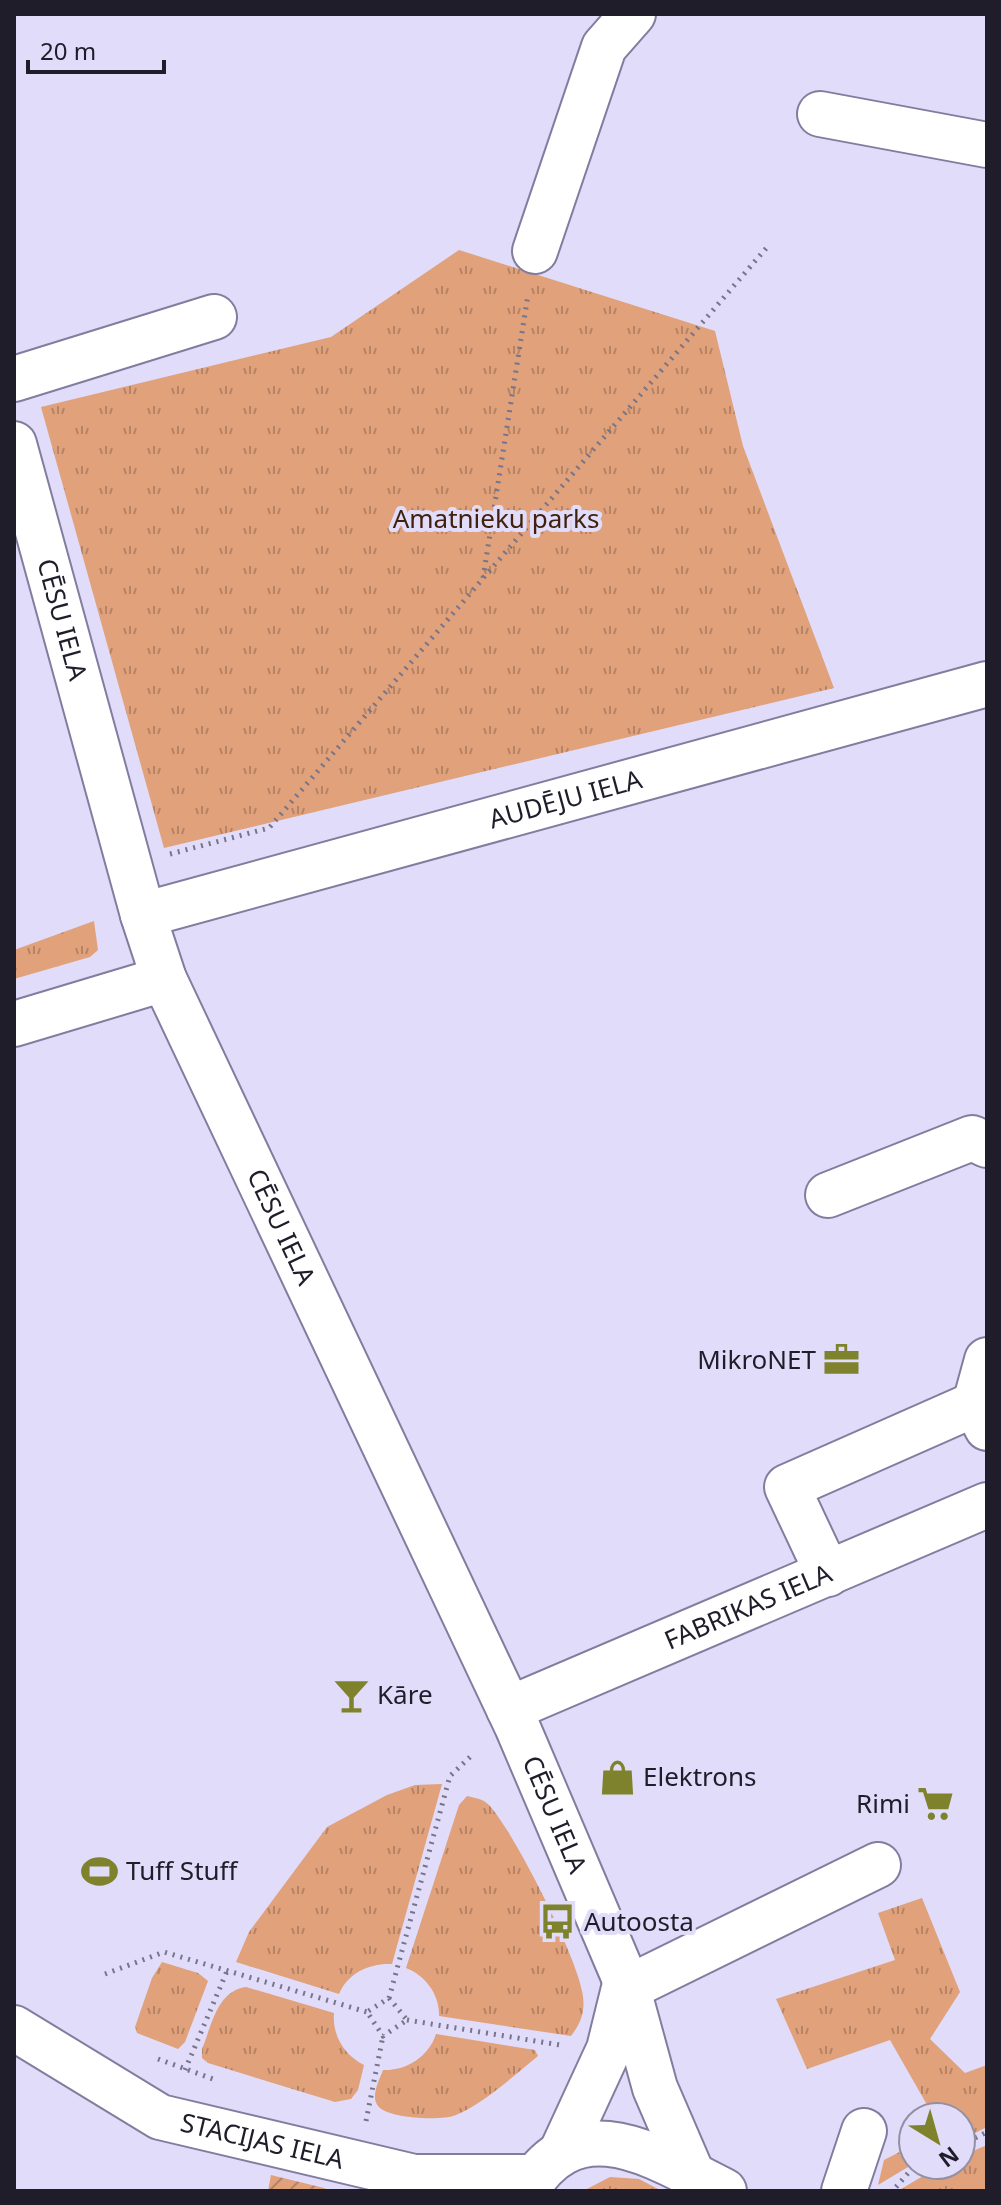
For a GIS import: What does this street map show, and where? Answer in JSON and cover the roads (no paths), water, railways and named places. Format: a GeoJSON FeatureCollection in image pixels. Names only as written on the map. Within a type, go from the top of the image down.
{"type":"FeatureCollection","features":[{"type":"Feature","properties":{"kind":"street"},"geometry":{"type":"LineString","coordinates":[[535,251],[604,47],[633,14]]}},
{"type":"Feature","properties":{"kind":"street"},"geometry":{"type":"LineString","coordinates":[[820,114],[987,145]]}},
{"type":"Feature","properties":{"kind":"street"},"geometry":{"type":"LineString","coordinates":[[14,379],[214,317]]}},
{"type":"Feature","properties":{"kind":"street","name":"CĒSU IELA"},"geometry":{"type":"LineString","coordinates":[[14,444],[143,915],[164,979],[635,1981],[655,2088],[709,2183]]}},
{"type":"Feature","properties":{"kind":"street","name":"AUDĒJU IELA"},"geometry":{"type":"LineString","coordinates":[[143,915],[987,684]]}},
{"type":"Feature","properties":{"kind":"street"},"geometry":{"type":"LineString","coordinates":[[14,1024],[164,979]]}},
{"type":"Feature","properties":{"kind":"street"},"geometry":{"type":"LineString","coordinates":[[828,1195],[972,1138],[987,1145]]}},
{"type":"Feature","properties":{"kind":"street"},"geometry":{"type":"LineString","coordinates":[[828,1574],[787,1487],[981,1416],[987,1360]]}},
{"type":"Feature","properties":{"kind":"street","name":"FABRIKAS IELA"},"geometry":{"type":"LineString","coordinates":[[509,1709],[987,1505]]}},
{"type":"Feature","properties":{"kind":"street"},"geometry":{"type":"LineString","coordinates":[[541,2174],[609,2049],[635,1981],[878,1865]]}},
{"type":"Feature","properties":{"kind":"street","name":"STACIJAS IELA"},"geometry":{"type":"LineString","coordinates":[[14,2028],[160,2117],[414,2177],[541,2174]]}},
{"type":"Feature","properties":{"kind":"street"},"geometry":{"type":"LineString","coordinates":[[844,2191],[864,2131]]}},
{"type":"Feature","properties":{"kind":"street","name":"CĒSU IELA"},"geometry":{"type":"LineString","coordinates":[[541,2174],[596,2142],[631,2145],[709,2183]]}},
{"type":"Feature","properties":{"kind":"place","name":"MikroNET"},"geometry":{"type":"Point","coordinates":[842,1360]}},
{"type":"Feature","properties":{"kind":"place","name":"Kāre"},"geometry":{"type":"Point","coordinates":[351,1695]}},
{"type":"Feature","properties":{"kind":"place","name":"Elektrons"},"geometry":{"type":"Point","coordinates":[617,1777]}},
{"type":"Feature","properties":{"kind":"place","name":"Rimi"},"geometry":{"type":"Point","coordinates":[936,1804]}},
{"type":"Feature","properties":{"kind":"place","name":"Tuff Stuff"},"geometry":{"type":"Point","coordinates":[100,1871]}},
{"type":"Feature","properties":{"kind":"place","name":"Autoosta"},"geometry":{"type":"Point","coordinates":[558,1922]}},
{"type":"Feature","properties":{"kind":"park label","name":"Amatnieku parks"},"geometry":{"type":"Point","coordinates":[496,519]}}]}
